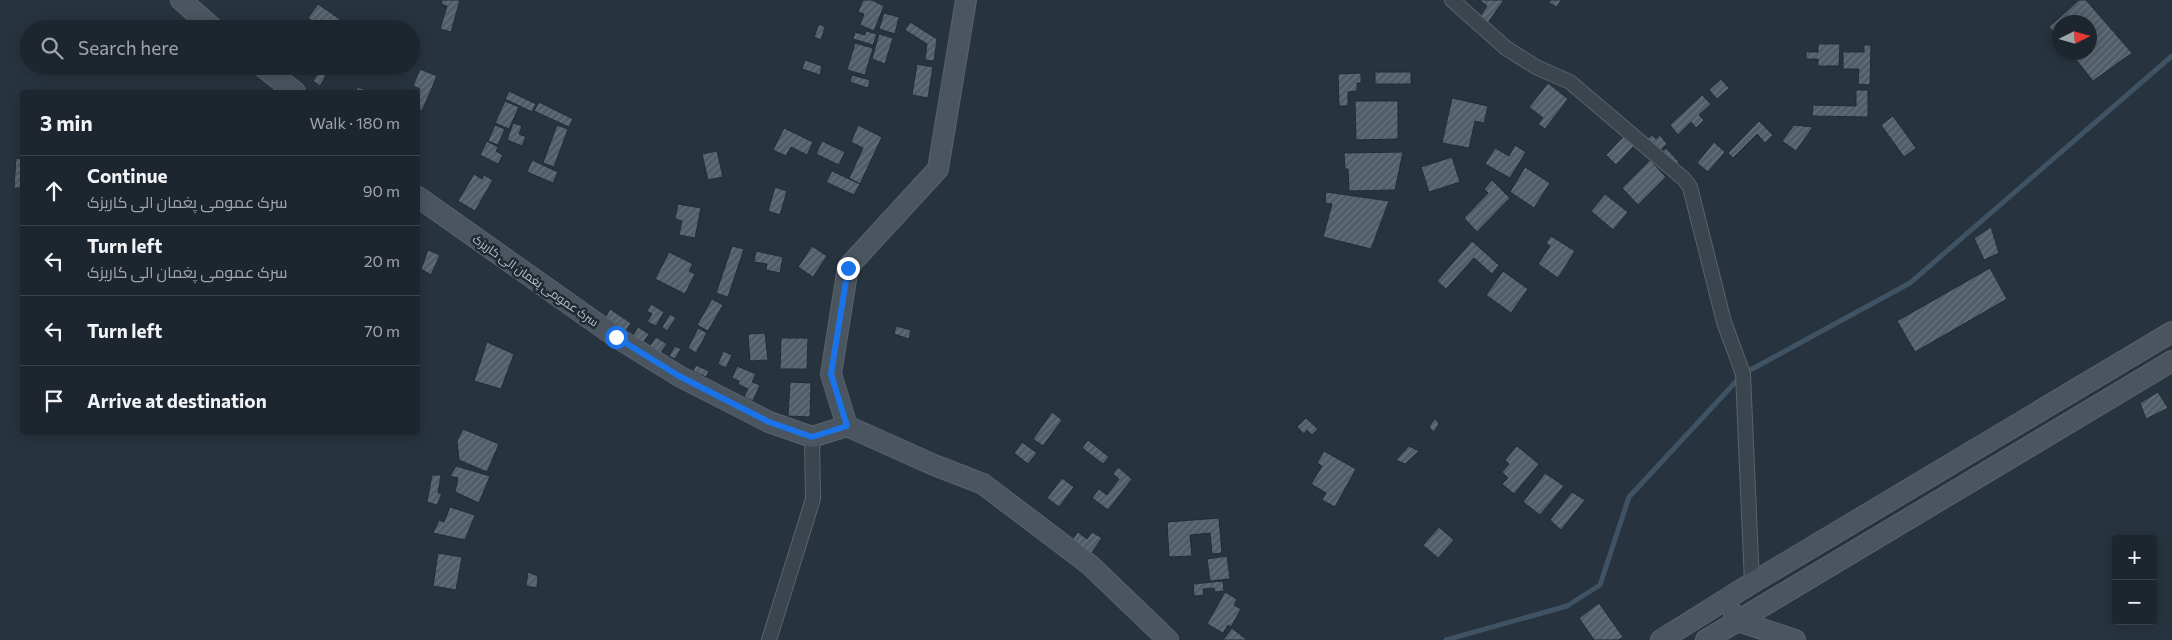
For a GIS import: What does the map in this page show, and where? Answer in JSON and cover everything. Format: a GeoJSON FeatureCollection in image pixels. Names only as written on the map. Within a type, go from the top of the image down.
{"type":"FeatureCollection","features":[{"type":"Feature","properties":{"kind":"street"},"geometry":{"type":"LineString","coordinates":[[181,0],[204,20]]}},
{"type":"Feature","properties":{"kind":"street"},"geometry":{"type":"LineString","coordinates":[[847,426],[831,374],[848,268],[938,169],[966,0]]}},
{"type":"Feature","properties":{"kind":"street"},"geometry":{"type":"LineString","coordinates":[[1452,0],[1506,48],[1536,66],[1570,82],[1684,179],[1690,187],[1724,322],[1743,374],[1752,583]]}},
{"type":"Feature","properties":{"kind":"street"},"geometry":{"type":"LineString","coordinates":[[273,75],[292,90]]}},
{"type":"Feature","properties":{"kind":"street","name":"سرک عمومی پغمان الی کاریزک"},"geometry":{"type":"LineString","coordinates":[[420,198],[616,337],[679,376],[769,422],[812,437]]}},
{"type":"Feature","properties":{"kind":"street"},"geometry":{"type":"LineString","coordinates":[[1661,640],[1752,583],[2172,332]]}},
{"type":"Feature","properties":{"kind":"street"},"geometry":{"type":"LineString","coordinates":[[1706,640],[2172,360]]}},
{"type":"Feature","properties":{"kind":"street"},"geometry":{"type":"LineString","coordinates":[[769,640],[813,499],[812,437],[847,426],[934,465],[983,484],[1032,519],[1090,565],[1168,640]]}},
{"type":"Feature","properties":{"kind":"street"},"geometry":{"type":"LineString","coordinates":[[1725,601],[1738,621],[1794,640]]}},
{"type":"Feature","properties":{"kind":"building"},"geometry":{"type":"Polygon","coordinates":[[[442,0],[460,0],[451,32],[440,29],[447,6],[441,4],[442,0]]]}},
{"type":"Feature","properties":{"kind":"building"},"geometry":{"type":"Polygon","coordinates":[[[863,0],[872,0],[884,6],[874,31],[860,25],[864,14],[858,12],[863,0]]]}},
{"type":"Feature","properties":{"kind":"building"},"geometry":{"type":"Polygon","coordinates":[[[1479,0],[1504,0],[1487,24],[1479,18],[1487,6],[1479,0]]]}},
{"type":"Feature","properties":{"kind":"building"},"geometry":{"type":"Polygon","coordinates":[[[1551,0],[1561,0],[1557,7],[1549,3],[1551,0]]]}},
{"type":"Feature","properties":{"kind":"building"},"geometry":{"type":"Polygon","coordinates":[[[2079,0],[2086,0],[2132,53],[2093,81],[2076,60],[2097,60],[2097,15],[2062,15],[2079,0]]]}},
{"type":"Feature","properties":{"kind":"building"},"geometry":{"type":"Polygon","coordinates":[[[318,4],[341,20],[311,20],[308,18],[318,4]]]}},
{"type":"Feature","properties":{"kind":"building"},"geometry":{"type":"Polygon","coordinates":[[[884,13],[899,17],[895,34],[879,29],[884,13]]]}},
{"type":"Feature","properties":{"kind":"building"},"geometry":{"type":"Polygon","coordinates":[[[910,22],[937,39],[934,61],[925,60],[927,44],[905,30],[910,22]]]}},
{"type":"Feature","properties":{"kind":"building"},"geometry":{"type":"Polygon","coordinates":[[[819,24],[825,27],[821,40],[814,37],[819,24]]]}},
{"type":"Feature","properties":{"kind":"building"},"geometry":{"type":"Polygon","coordinates":[[[866,31],[877,34],[873,45],[853,39],[855,32],[865,35],[866,31]]]}},
{"type":"Feature","properties":{"kind":"building"},"geometry":{"type":"Polygon","coordinates":[[[879,34],[893,38],[885,64],[872,59],[879,34]]]}},
{"type":"Feature","properties":{"kind":"building"},"geometry":{"type":"Polygon","coordinates":[[[855,43],[873,48],[865,75],[847,70],[855,43]]]}},
{"type":"Feature","properties":{"kind":"building"},"geometry":{"type":"Polygon","coordinates":[[[1818,44],[1840,44],[1839,66],[1818,66],[1818,59],[1806,59],[1806,52],[1818,52],[1818,44]]]}},
{"type":"Feature","properties":{"kind":"building"},"geometry":{"type":"Polygon","coordinates":[[[1864,45],[1871,45],[1870,85],[1858,84],[1859,69],[1843,69],[1843,52],[1864,52],[1864,45]]]}},
{"type":"Feature","properties":{"kind":"building"},"geometry":{"type":"Polygon","coordinates":[[[805,60],[822,66],[820,75],[802,69],[805,60]]]}},
{"type":"Feature","properties":{"kind":"building"},"geometry":{"type":"Polygon","coordinates":[[[917,64],[933,67],[928,98],[912,95],[917,64]]]}},
{"type":"Feature","properties":{"kind":"building"},"geometry":{"type":"Polygon","coordinates":[[[420,69],[437,76],[422,111],[420,110],[420,89],[413,86],[418,75],[420,75],[420,69]]]}},
{"type":"Feature","properties":{"kind":"building"},"geometry":{"type":"Polygon","coordinates":[[[1375,72],[1411,72],[1411,84],[1375,84],[1375,72]]]}},
{"type":"Feature","properties":{"kind":"building"},"geometry":{"type":"Polygon","coordinates":[[[1361,73],[1361,83],[1357,83],[1357,91],[1348,92],[1348,106],[1339,106],[1338,74],[1361,73]]]}},
{"type":"Feature","properties":{"kind":"building"},"geometry":{"type":"Polygon","coordinates":[[[317,75],[326,76],[320,86],[313,81],[317,75]]]}},
{"type":"Feature","properties":{"kind":"building"},"geometry":{"type":"Polygon","coordinates":[[[852,75],[870,80],[868,88],[850,82],[852,75]]]}},
{"type":"Feature","properties":{"kind":"building"},"geometry":{"type":"Polygon","coordinates":[[[1721,79],[1729,88],[1717,99],[1709,90],[1721,79]]]}},
{"type":"Feature","properties":{"kind":"building"},"geometry":{"type":"Polygon","coordinates":[[[1548,83],[1568,99],[1545,129],[1538,124],[1543,118],[1529,107],[1548,83]]]}},
{"type":"Feature","properties":{"kind":"building"},"geometry":{"type":"Polygon","coordinates":[[[1856,90],[1868,90],[1868,117],[1812,116],[1813,105],[1856,106],[1856,90]]]}},
{"type":"Feature","properties":{"kind":"building"},"geometry":{"type":"Polygon","coordinates":[[[509,91],[536,104],[532,112],[505,99],[509,91]]]}},
{"type":"Feature","properties":{"kind":"building"},"geometry":{"type":"Polygon","coordinates":[[[1702,95],[1711,104],[1699,115],[1704,120],[1696,128],[1691,122],[1678,135],[1670,125],[1702,95]]]}},
{"type":"Feature","properties":{"kind":"building"},"geometry":{"type":"Polygon","coordinates":[[[1452,98],[1488,106],[1484,123],[1475,121],[1469,148],[1442,143],[1452,98]]]}},
{"type":"Feature","properties":{"kind":"building"},"geometry":{"type":"Polygon","coordinates":[[[505,101],[519,107],[509,129],[495,123],[505,101]]]}},
{"type":"Feature","properties":{"kind":"building"},"geometry":{"type":"Polygon","coordinates":[[[1355,101],[1398,101],[1398,139],[1356,140],[1355,101]]]}},
{"type":"Feature","properties":{"kind":"building"},"geometry":{"type":"Polygon","coordinates":[[[539,102],[573,119],[569,127],[534,111],[539,102]]]}},
{"type":"Feature","properties":{"kind":"building"},"geometry":{"type":"Polygon","coordinates":[[[1893,116],[1916,148],[1904,157],[1881,125],[1893,116]]]}},
{"type":"Feature","properties":{"kind":"building"},"geometry":{"type":"Polygon","coordinates":[[[1759,121],[1773,135],[1765,143],[1757,134],[1733,158],[1728,153],[1759,121]]]}},
{"type":"Feature","properties":{"kind":"building"},"geometry":{"type":"Polygon","coordinates":[[[513,123],[522,126],[519,134],[526,137],[522,146],[507,140],[513,123]]]}},
{"type":"Feature","properties":{"kind":"building"},"geometry":{"type":"Polygon","coordinates":[[[495,125],[505,129],[498,145],[488,141],[495,125]]]}},
{"type":"Feature","properties":{"kind":"building"},"geometry":{"type":"Polygon","coordinates":[[[557,125],[568,129],[554,167],[543,163],[557,125]]]}},
{"type":"Feature","properties":{"kind":"building"},"geometry":{"type":"Polygon","coordinates":[[[858,125],[882,137],[860,184],[849,178],[863,148],[851,142],[858,125]]]}},
{"type":"Feature","properties":{"kind":"building"},"geometry":{"type":"Polygon","coordinates":[[[1794,125],[1813,127],[1796,151],[1782,141],[1794,125]]]}},
{"type":"Feature","properties":{"kind":"building"},"geometry":{"type":"Polygon","coordinates":[[[784,128],[813,142],[807,155],[791,147],[786,156],[773,150],[784,128]]]}},
{"type":"Feature","properties":{"kind":"building"},"geometry":{"type":"Polygon","coordinates":[[[1652,135],[1656,139],[1660,135],[1667,144],[1657,153],[1645,140],[1652,135]]]}},
{"type":"Feature","properties":{"kind":"building"},"geometry":{"type":"Polygon","coordinates":[[[1623,137],[1634,146],[1616,165],[1606,155],[1623,137]]]}},
{"type":"Feature","properties":{"kind":"building"},"geometry":{"type":"Polygon","coordinates":[[[487,141],[498,147],[496,151],[503,155],[498,164],[480,155],[487,141]]]}},
{"type":"Feature","properties":{"kind":"building"},"geometry":{"type":"Polygon","coordinates":[[[822,141],[845,152],[839,165],[816,154],[822,141]]]}},
{"type":"Feature","properties":{"kind":"building"},"geometry":{"type":"Polygon","coordinates":[[[1714,142],[1725,152],[1708,172],[1697,163],[1714,142]]]}},
{"type":"Feature","properties":{"kind":"building"},"geometry":{"type":"Polygon","coordinates":[[[1515,145],[1526,152],[1510,178],[1485,164],[1495,148],[1509,156],[1515,145]]]}},
{"type":"Feature","properties":{"kind":"building"},"geometry":{"type":"Polygon","coordinates":[[[1666,148],[1679,162],[1673,167],[1661,154],[1666,148]]]}},
{"type":"Feature","properties":{"kind":"building"},"geometry":{"type":"Polygon","coordinates":[[[717,151],[723,177],[708,180],[702,154],[717,151]]]}},
{"type":"Feature","properties":{"kind":"building"},"geometry":{"type":"Polygon","coordinates":[[[1403,152],[1395,190],[1349,191],[1348,169],[1345,169],[1344,153],[1403,152]]]}},
{"type":"Feature","properties":{"kind":"building"},"geometry":{"type":"Polygon","coordinates":[[[1452,157],[1460,182],[1429,192],[1421,167],[1452,157]]]}},
{"type":"Feature","properties":{"kind":"building"},"geometry":{"type":"Polygon","coordinates":[[[16,158],[20,159],[20,188],[14,188],[16,158]]]}},
{"type":"Feature","properties":{"kind":"building"},"geometry":{"type":"Polygon","coordinates":[[[532,160],[558,172],[553,183],[527,172],[532,160]]]}},
{"type":"Feature","properties":{"kind":"building"},"geometry":{"type":"Polygon","coordinates":[[[1650,160],[1666,177],[1638,205],[1622,188],[1650,160]]]}},
{"type":"Feature","properties":{"kind":"building"},"geometry":{"type":"Polygon","coordinates":[[[1525,167],[1550,183],[1534,208],[1510,192],[1525,167]]]}},
{"type":"Feature","properties":{"kind":"building"},"geometry":{"type":"Polygon","coordinates":[[[832,171],[860,184],[854,195],[826,182],[832,171]]]}},
{"type":"Feature","properties":{"kind":"building"},"geometry":{"type":"Polygon","coordinates":[[[474,174],[482,179],[484,175],[493,180],[475,211],[458,201],[474,174]]]}},
{"type":"Feature","properties":{"kind":"building"},"geometry":{"type":"Polygon","coordinates":[[[1492,180],[1510,198],[1477,232],[1464,218],[1488,193],[1484,189],[1492,180]]]}},
{"type":"Feature","properties":{"kind":"building"},"geometry":{"type":"Polygon","coordinates":[[[775,187],[787,191],[780,215],[768,211],[775,187]]]}},
{"type":"Feature","properties":{"kind":"building"},"geometry":{"type":"Polygon","coordinates":[[[1326,192],[1389,201],[1371,249],[1323,237],[1332,204],[1325,203],[1326,192]]]}},
{"type":"Feature","properties":{"kind":"building"},"geometry":{"type":"Polygon","coordinates":[[[1605,194],[1628,212],[1613,230],[1591,211],[1605,194]]]}},
{"type":"Feature","properties":{"kind":"building"},"geometry":{"type":"Polygon","coordinates":[[[678,204],[701,208],[695,238],[679,235],[682,221],[675,219],[678,204]]]}},
{"type":"Feature","properties":{"kind":"building"},"geometry":{"type":"Polygon","coordinates":[[[1991,227],[1999,253],[1984,260],[1974,238],[1991,227]]]}},
{"type":"Feature","properties":{"kind":"building"},"geometry":{"type":"Polygon","coordinates":[[[1551,236],[1575,251],[1558,278],[1538,264],[1550,246],[1546,243],[1551,236]]]}},
{"type":"Feature","properties":{"kind":"building"},"geometry":{"type":"Polygon","coordinates":[[[1472,241],[1499,265],[1492,274],[1474,258],[1446,289],[1437,281],[1472,241]]]}},
{"type":"Feature","properties":{"kind":"building"},"geometry":{"type":"Polygon","coordinates":[[[732,246],[744,249],[728,297],[716,293],[732,246]]]}},
{"type":"Feature","properties":{"kind":"building"},"geometry":{"type":"Polygon","coordinates":[[[812,246],[827,256],[813,277],[798,267],[812,246]]]}},
{"type":"Feature","properties":{"kind":"building"},"geometry":{"type":"Polygon","coordinates":[[[428,250],[440,255],[431,275],[421,269],[428,250]]]}},
{"type":"Feature","properties":{"kind":"building"},"geometry":{"type":"Polygon","coordinates":[[[756,251],[783,257],[780,273],[766,270],[767,264],[754,262],[756,251]]]}},
{"type":"Feature","properties":{"kind":"building"},"geometry":{"type":"Polygon","coordinates":[[[669,252],[693,264],[689,271],[695,274],[685,294],[655,279],[669,252]]]}},
{"type":"Feature","properties":{"kind":"building"},"geometry":{"type":"Polygon","coordinates":[[[1990,268],[2007,299],[1915,352],[1897,321],[1990,268]]]}},
{"type":"Feature","properties":{"kind":"building"},"geometry":{"type":"Polygon","coordinates":[[[1503,271],[1528,289],[1511,313],[1486,295],[1503,271]]]}},
{"type":"Feature","properties":{"kind":"building"},"geometry":{"type":"Polygon","coordinates":[[[712,299],[723,305],[708,331],[697,325],[712,299]]]}},
{"type":"Feature","properties":{"kind":"building"},"geometry":{"type":"Polygon","coordinates":[[[651,304],[664,312],[656,326],[647,322],[652,314],[647,311],[651,304]]]}},
{"type":"Feature","properties":{"kind":"building"},"geometry":{"type":"Polygon","coordinates":[[[610,309],[631,323],[626,331],[605,318],[610,309]]]}},
{"type":"Feature","properties":{"kind":"building"},"geometry":{"type":"Polygon","coordinates":[[[670,314],[676,318],[667,331],[662,327],[670,314]]]}},
{"type":"Feature","properties":{"kind":"building"},"geometry":{"type":"Polygon","coordinates":[[[896,326],[911,330],[909,339],[894,334],[896,326]]]}},
{"type":"Feature","properties":{"kind":"building"},"geometry":{"type":"Polygon","coordinates":[[[638,327],[649,334],[643,343],[632,337],[638,327]]]}},
{"type":"Feature","properties":{"kind":"building"},"geometry":{"type":"Polygon","coordinates":[[[698,328],[707,333],[696,353],[688,348],[698,328]]]}},
{"type":"Feature","properties":{"kind":"building"},"geometry":{"type":"Polygon","coordinates":[[[765,333],[768,360],[750,361],[748,334],[765,333]]]}},
{"type":"Feature","properties":{"kind":"building"},"geometry":{"type":"Polygon","coordinates":[[[656,337],[667,344],[660,354],[649,347],[656,337]]]}},
{"type":"Feature","properties":{"kind":"building"},"geometry":{"type":"Polygon","coordinates":[[[781,338],[808,338],[807,369],[780,369],[781,338]]]}},
{"type":"Feature","properties":{"kind":"building"},"geometry":{"type":"Polygon","coordinates":[[[487,342],[514,354],[501,389],[474,381],[487,342]]]}},
{"type":"Feature","properties":{"kind":"building"},"geometry":{"type":"Polygon","coordinates":[[[675,346],[681,349],[675,359],[669,356],[675,346]]]}},
{"type":"Feature","properties":{"kind":"building"},"geometry":{"type":"Polygon","coordinates":[[[723,351],[732,355],[726,368],[718,364],[723,351]]]}},
{"type":"Feature","properties":{"kind":"building"},"geometry":{"type":"Polygon","coordinates":[[[696,365],[709,371],[706,377],[693,371],[696,365]]]}},
{"type":"Feature","properties":{"kind":"building"},"geometry":{"type":"Polygon","coordinates":[[[737,366],[756,374],[752,382],[760,385],[753,401],[744,397],[748,389],[738,384],[739,381],[732,378],[737,366]]]}},
{"type":"Feature","properties":{"kind":"building"},"geometry":{"type":"Polygon","coordinates":[[[790,382],[811,383],[810,417],[788,416],[790,382]]]}},
{"type":"Feature","properties":{"kind":"building"},"geometry":{"type":"Polygon","coordinates":[[[2158,392],[2168,408],[2146,419],[2140,403],[2158,392]]]}},
{"type":"Feature","properties":{"kind":"building"},"geometry":{"type":"Polygon","coordinates":[[[1052,412],[1062,420],[1043,446],[1033,439],[1052,412]]]}},
{"type":"Feature","properties":{"kind":"building"},"geometry":{"type":"Polygon","coordinates":[[[1306,418],[1318,429],[1312,435],[1307,430],[1304,434],[1297,427],[1306,418]]]}},
{"type":"Feature","properties":{"kind":"building"},"geometry":{"type":"Polygon","coordinates":[[[1435,418],[1439,424],[1434,432],[1429,427],[1435,418]]]}},
{"type":"Feature","properties":{"kind":"building"},"geometry":{"type":"Polygon","coordinates":[[[463,429],[499,444],[487,472],[459,460],[457,441],[463,429]]]}},
{"type":"Feature","properties":{"kind":"building"},"geometry":{"type":"Polygon","coordinates":[[[1088,440],[1109,457],[1103,464],[1082,448],[1088,440]]]}},
{"type":"Feature","properties":{"kind":"building"},"geometry":{"type":"Polygon","coordinates":[[[1022,442],[1037,453],[1028,464],[1014,453],[1022,442]]]}},
{"type":"Feature","properties":{"kind":"building"},"geometry":{"type":"Polygon","coordinates":[[[1409,446],[1419,451],[1405,464],[1396,460],[1409,446]]]}},
{"type":"Feature","properties":{"kind":"building"},"geometry":{"type":"Polygon","coordinates":[[[1517,446],[1539,464],[1514,494],[1502,484],[1508,478],[1502,472],[1509,464],[1505,460],[1517,446]]]}},
{"type":"Feature","properties":{"kind":"building"},"geometry":{"type":"Polygon","coordinates":[[[1324,451],[1356,469],[1335,507],[1322,500],[1326,493],[1311,484],[1322,466],[1317,463],[1324,451]]]}},
{"type":"Feature","properties":{"kind":"building"},"geometry":{"type":"Polygon","coordinates":[[[456,466],[490,476],[479,503],[455,492],[458,478],[450,476],[456,466]]]}},
{"type":"Feature","properties":{"kind":"building"},"geometry":{"type":"Polygon","coordinates":[[[1118,467],[1132,479],[1108,510],[1092,498],[1099,489],[1107,495],[1119,479],[1113,474],[1118,467]]]}},
{"type":"Feature","properties":{"kind":"building"},"geometry":{"type":"Polygon","coordinates":[[[1545,473],[1564,486],[1540,515],[1523,502],[1545,473]]]}},
{"type":"Feature","properties":{"kind":"building"},"geometry":{"type":"Polygon","coordinates":[[[432,475],[441,475],[438,493],[442,493],[437,505],[427,502],[432,475]]]}},
{"type":"Feature","properties":{"kind":"building"},"geometry":{"type":"Polygon","coordinates":[[[1062,478],[1074,487],[1059,507],[1047,498],[1062,478]]]}},
{"type":"Feature","properties":{"kind":"building"},"geometry":{"type":"Polygon","coordinates":[[[1572,492],[1585,500],[1561,530],[1550,520],[1572,492]]]}},
{"type":"Feature","properties":{"kind":"building"},"geometry":{"type":"Polygon","coordinates":[[[450,507],[475,515],[465,540],[433,533],[439,520],[444,522],[450,507]]]}},
{"type":"Feature","properties":{"kind":"building"},"geometry":{"type":"Polygon","coordinates":[[[1219,518],[1222,553],[1212,554],[1210,533],[1190,535],[1192,556],[1169,557],[1167,522],[1219,518]]]}},
{"type":"Feature","properties":{"kind":"building"},"geometry":{"type":"Polygon","coordinates":[[[1439,527],[1454,540],[1438,558],[1423,545],[1439,527]]]}},
{"type":"Feature","properties":{"kind":"building"},"geometry":{"type":"Polygon","coordinates":[[[1078,532],[1087,539],[1092,532],[1102,538],[1090,555],[1071,541],[1078,532]]]}},
{"type":"Feature","properties":{"kind":"building"},"geometry":{"type":"Polygon","coordinates":[[[438,553],[462,557],[456,590],[433,586],[438,553]]]}},
{"type":"Feature","properties":{"kind":"building"},"geometry":{"type":"Polygon","coordinates":[[[1227,556],[1230,579],[1210,581],[1207,559],[1227,556]]]}},
{"type":"Feature","properties":{"kind":"building"},"geometry":{"type":"Polygon","coordinates":[[[528,572],[538,576],[537,588],[526,586],[528,572]]]}},
{"type":"Feature","properties":{"kind":"building"},"geometry":{"type":"Polygon","coordinates":[[[1223,581],[1224,591],[1215,592],[1214,588],[1203,589],[1204,595],[1194,596],[1193,584],[1223,581]]]}},
{"type":"Feature","properties":{"kind":"building"},"geometry":{"type":"Polygon","coordinates":[[[1225,592],[1237,599],[1234,605],[1241,609],[1231,627],[1228,625],[1223,633],[1207,624],[1225,592]]]}},
{"type":"Feature","properties":{"kind":"building"},"geometry":{"type":"Polygon","coordinates":[[[1599,603],[1623,637],[1618,640],[1594,640],[1579,618],[1599,603]]]}},
{"type":"Feature","properties":{"kind":"building"},"geometry":{"type":"Polygon","coordinates":[[[1232,628],[1247,640],[1223,640],[1232,628]]]}},
{"type":"Feature","properties":{"kind":"waterway"},"geometry":{"type":"LineString","coordinates":[[1446,640],[1567,606],[1600,585],[1629,497],[1743,374],[1910,283],[2172,56]]}},
{"type":"Feature","properties":{"kind":"route"},"geometry":{"type":"LineString","coordinates":[[616,337],[679,376],[769,422],[812,437],[847,426],[831,374],[848,268]]}}]}
